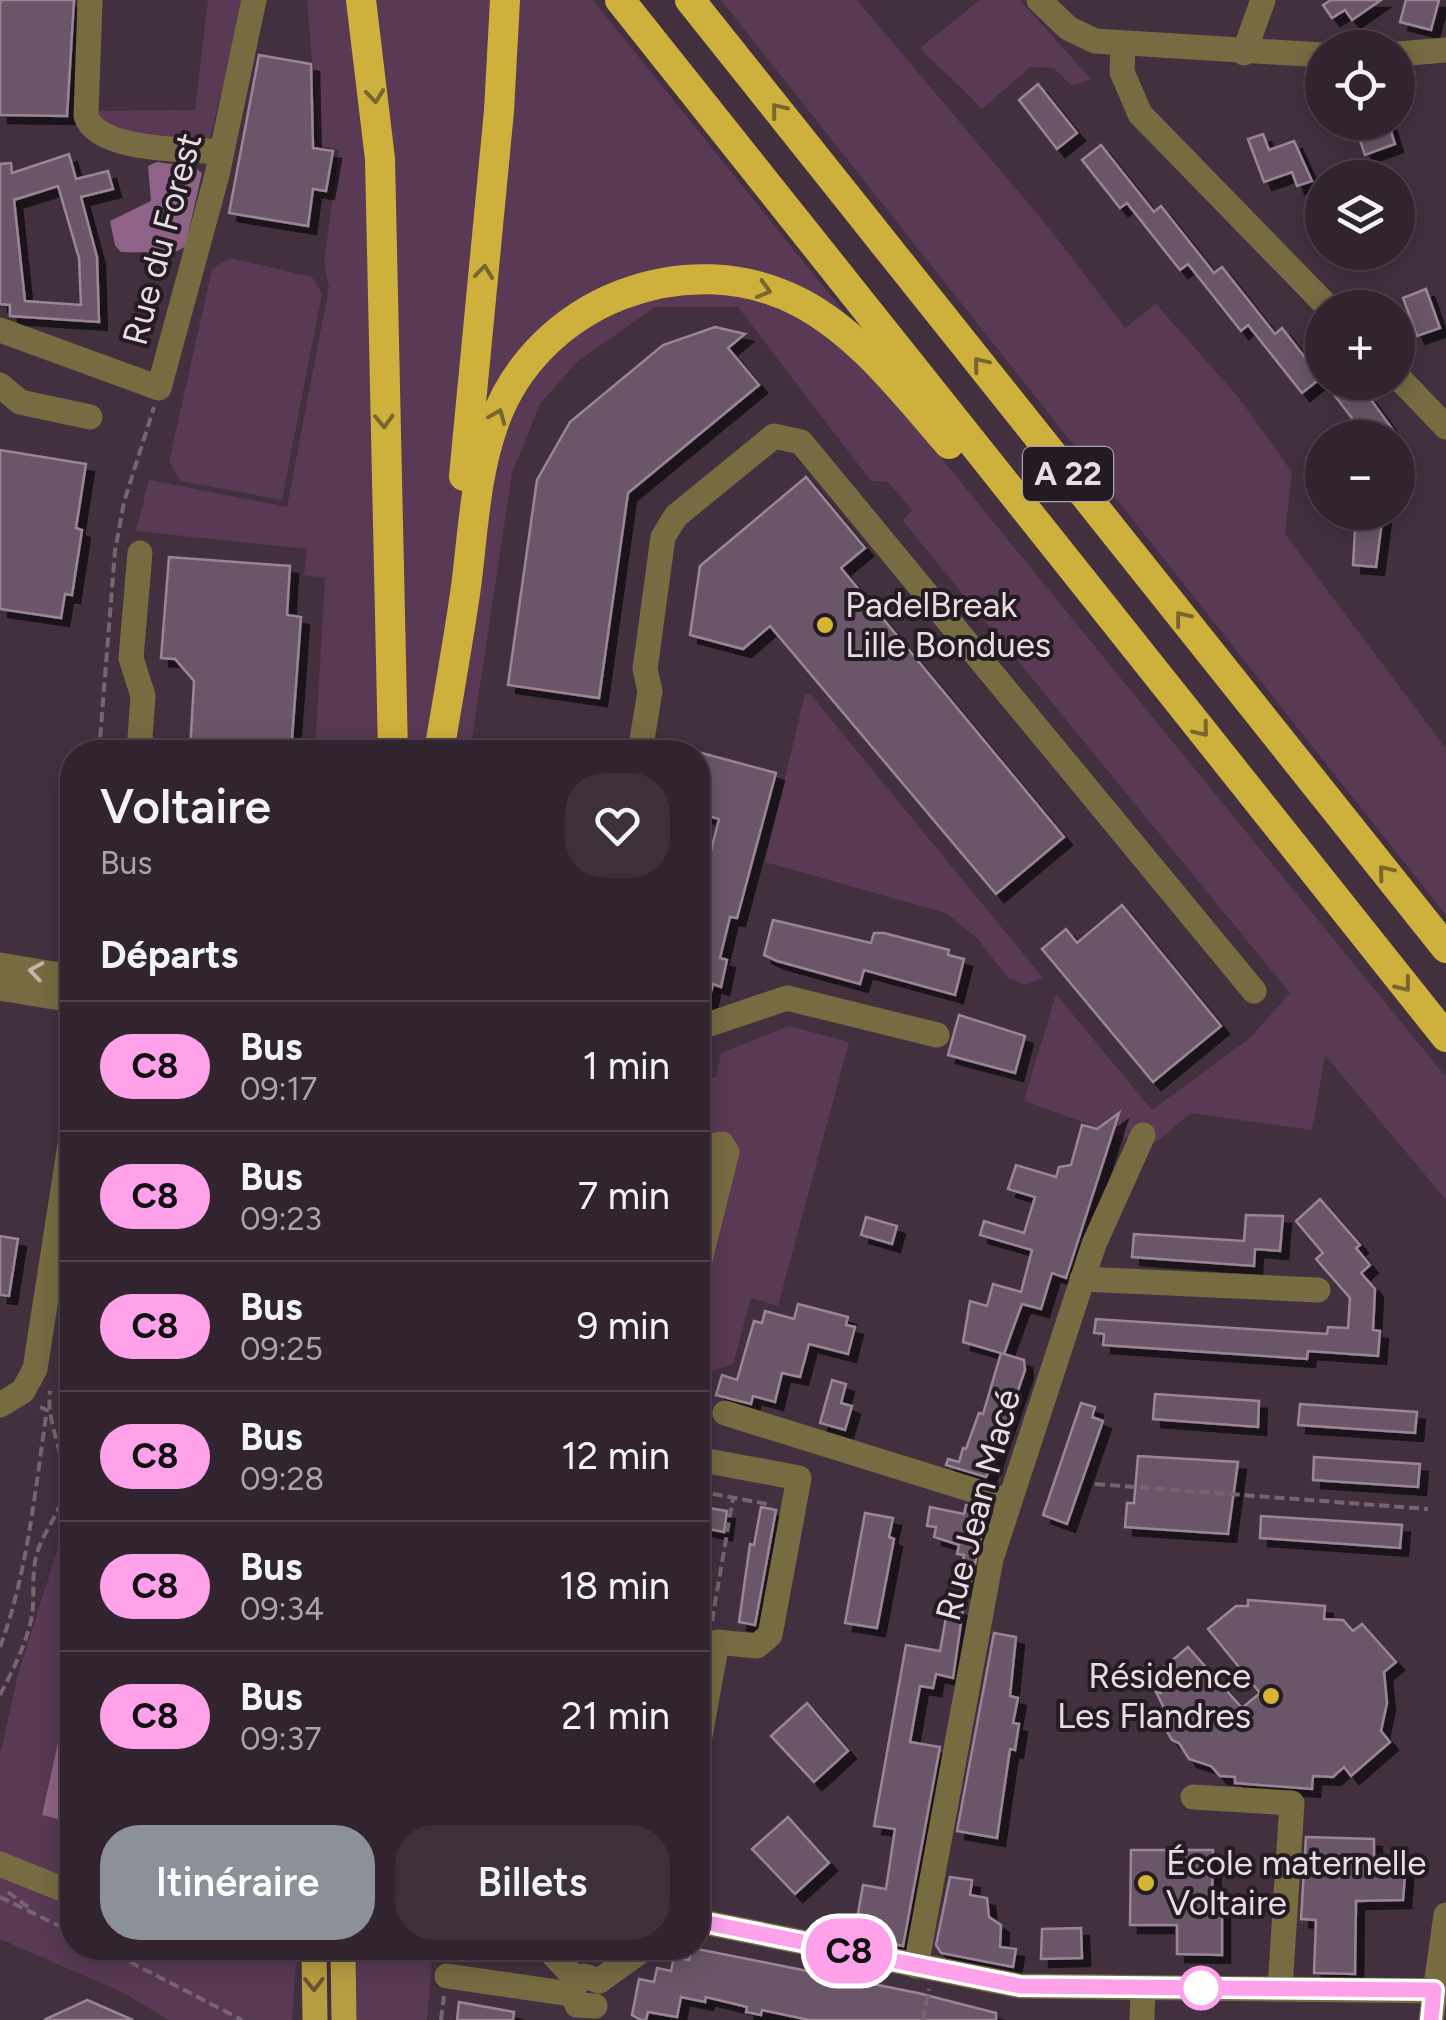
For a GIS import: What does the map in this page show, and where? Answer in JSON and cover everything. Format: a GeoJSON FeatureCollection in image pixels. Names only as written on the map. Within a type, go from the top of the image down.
{"type":"FeatureCollection","features":[{"type":"Feature","properties":{"kind":"highway"},"geometry":{"type":"LineString","coordinates":[[361,0],[375,93],[381,175],[393,740]]}},
{"type":"Feature","properties":{"kind":"highway"},"geometry":{"type":"LineString","coordinates":[[439,740],[493,180],[505,0]]}},
{"type":"Feature","properties":{"kind":"highway","name":"A 22"},"geometry":{"type":"LineString","coordinates":[[620,0],[1446,1037]]}},
{"type":"Feature","properties":{"kind":"highway","name":"A 22"},"geometry":{"type":"LineString","coordinates":[[690,0],[1446,948]]}},
{"type":"Feature","properties":{"kind":"highway"},"geometry":{"type":"LineString","coordinates":[[440,740],[484,461],[500,408],[526,367],[566,326],[606,300],[651,283],[709,279],[754,286],[802,304],[836,326],[910,398],[1019,526],[1076,572]]}},
{"type":"Feature","properties":{"kind":"main road"},"geometry":{"type":"LineString","coordinates":[[314,1960],[315,2020]]}},
{"type":"Feature","properties":{"kind":"main road"},"geometry":{"type":"LineString","coordinates":[[344,1960],[344,2020]]}},
{"type":"Feature","properties":{"kind":"street"},"geometry":{"type":"LineString","coordinates":[[90,0],[86,116],[95,132],[118,142],[222,152]]}},
{"type":"Feature","properties":{"kind":"street","name":"Rue du Forest"},"geometry":{"type":"LineString","coordinates":[[0,330],[159,388],[222,152],[254,0]]}},
{"type":"Feature","properties":{"kind":"street"},"geometry":{"type":"LineString","coordinates":[[1040,0],[1081,36],[1123,46],[1305,55]]}},
{"type":"Feature","properties":{"kind":"street"},"geometry":{"type":"LineString","coordinates":[[1244,53],[1263,0]]}},
{"type":"Feature","properties":{"kind":"street"},"geometry":{"type":"LineString","coordinates":[[1123,46],[1122,72],[1140,114],[1312,290]]}},
{"type":"Feature","properties":{"kind":"street"},"geometry":{"type":"LineString","coordinates":[[1415,53],[1446,50]]}},
{"type":"Feature","properties":{"kind":"street"},"geometry":{"type":"LineString","coordinates":[[0,386],[20,402],[90,417]]}},
{"type":"Feature","properties":{"kind":"street"},"geometry":{"type":"LineString","coordinates":[[1415,395],[1446,427]]}},
{"type":"Feature","properties":{"kind":"street"},"geometry":{"type":"LineString","coordinates":[[641,740],[663,537],[676,516],[774,436],[800,442],[1254,991]]}},
{"type":"Feature","properties":{"kind":"street"},"geometry":{"type":"LineString","coordinates":[[140,553],[131,658],[143,696],[141,740]]}},
{"type":"Feature","properties":{"kind":"street"},"geometry":{"type":"LineString","coordinates":[[0,966],[60,974]]}},
{"type":"Feature","properties":{"kind":"street"},"geometry":{"type":"LineString","coordinates":[[0,988],[60,1006]]}},
{"type":"Feature","properties":{"kind":"street"},"geometry":{"type":"LineString","coordinates":[[710,1024],[787,998],[937,1036]]}},
{"type":"Feature","properties":{"kind":"street","name":"Rue Jean Macé"},"geometry":{"type":"LineString","coordinates":[[925,1968],[991,1559],[1082,1279],[1143,1135]]}},
{"type":"Feature","properties":{"kind":"street"},"geometry":{"type":"LineString","coordinates":[[710,1145],[715,1143],[728,1152],[710,1222]]}},
{"type":"Feature","properties":{"kind":"street"},"geometry":{"type":"LineString","coordinates":[[13,1397],[37,1356],[60,1209]]}},
{"type":"Feature","properties":{"kind":"street"},"geometry":{"type":"LineString","coordinates":[[1082,1279],[1318,1290]]}},
{"type":"Feature","properties":{"kind":"street"},"geometry":{"type":"LineString","coordinates":[[726,1413],[1008,1501]]}},
{"type":"Feature","properties":{"kind":"street"},"geometry":{"type":"LineString","coordinates":[[710,1461],[799,1478],[770,1635],[766,1642],[753,1647],[717,1642],[710,1680]]}},
{"type":"Feature","properties":{"kind":"street"},"geometry":{"type":"LineString","coordinates":[[1193,1798],[1292,1803],[1280,1989]]}},
{"type":"Feature","properties":{"kind":"street"},"geometry":{"type":"LineString","coordinates":[[0,1864],[60,1888]]}},
{"type":"Feature","properties":{"kind":"street"},"geometry":{"type":"LineString","coordinates":[[1431,2020],[1440,1990],[1446,1914]]}},
{"type":"Feature","properties":{"kind":"street"},"geometry":{"type":"LineString","coordinates":[[710,1923],[1020,1986],[1440,1990]]}},
{"type":"Feature","properties":{"kind":"street"},"geometry":{"type":"LineString","coordinates":[[558,1960],[591,1996]]}},
{"type":"Feature","properties":{"kind":"street"},"geometry":{"type":"LineString","coordinates":[[447,1976],[591,1996],[632,1960]]}},
{"type":"Feature","properties":{"kind":"street"},"geometry":{"type":"LineString","coordinates":[[1142,1990],[1142,2020]]}},
{"type":"Feature","properties":{"kind":"path"},"geometry":{"type":"LineString","coordinates":[[13,1397],[47,1410],[60,1445]]}},
{"type":"Feature","properties":{"kind":"path"},"geometry":{"type":"LineString","coordinates":[[0,1647],[14,1608],[47,1410]]}},
{"type":"Feature","properties":{"kind":"path"},"geometry":{"type":"LineString","coordinates":[[1095,1484],[1428,1508]]}},
{"type":"Feature","properties":{"kind":"path"},"geometry":{"type":"LineString","coordinates":[[710,1493],[793,1508]]}},
{"type":"Feature","properties":{"kind":"path"},"geometry":{"type":"LineString","coordinates":[[710,1632],[733,1498]]}},
{"type":"Feature","properties":{"kind":"path"},"geometry":{"type":"LineString","coordinates":[[0,1695],[18,1662],[32,1615],[32,1577],[38,1548],[60,1499]]}},
{"type":"Feature","properties":{"kind":"path"},"geometry":{"type":"LineString","coordinates":[[0,1886],[42,1917]]}},
{"type":"Feature","properties":{"kind":"path"},"geometry":{"type":"LineString","coordinates":[[0,1897],[60,1926]]}},
{"type":"Feature","properties":{"kind":"path"},"geometry":{"type":"LineString","coordinates":[[127,1960],[242,2020]]}},
{"type":"Feature","properties":{"kind":"path"},"geometry":{"type":"LineString","coordinates":[[923,2020],[925,1968]]}},
{"type":"Feature","properties":{"kind":"shaded area"},"geometry":{"type":"Polygon","coordinates":[[[208,0],[244,0],[210,138],[198,142],[107,132],[94,111],[195,110],[208,0]]]}},
{"type":"Feature","properties":{"kind":"shaded area"},"geometry":{"type":"Polygon","coordinates":[[[307,0],[593,0],[859,331],[880,383],[1446,1077],[1446,1200],[1325,1055],[1312,1130],[1191,1113],[1155,1143],[1139,1126],[1127,1138],[1024,1101],[1056,994],[1152,1110],[1250,1038],[1290,993],[903,521],[912,510],[888,482],[871,481],[738,307],[655,307],[578,361],[540,404],[512,473],[472,740],[316,740],[325,578],[304,575],[307,549],[136,531],[149,480],[287,507],[329,287],[324,263],[339,150],[319,146],[307,0]]]}},
{"type":"Feature","properties":{"kind":"shaded area"},"geometry":{"type":"Polygon","coordinates":[[[721,0],[857,0],[1049,228],[1125,328],[1156,304],[1239,398],[1292,472],[1285,534],[1446,749],[1446,915],[721,0]]]}},
{"type":"Feature","properties":{"kind":"shaded area"},"geometry":{"type":"Polygon","coordinates":[[[980,0],[1020,0],[1091,79],[1072,86],[1054,68],[1030,67],[982,109],[920,48],[980,0]]]}},
{"type":"Feature","properties":{"kind":"shaded area"},"geometry":{"type":"Polygon","coordinates":[[[157,162],[193,167],[202,173],[185,247],[173,253],[121,252],[115,245],[110,221],[151,201],[148,166],[157,162]]]}},
{"type":"Feature","properties":{"kind":"shaded area"},"geometry":{"type":"Polygon","coordinates":[[[230,258],[312,277],[322,293],[282,500],[181,481],[169,462],[212,269],[230,258]]]}},
{"type":"Feature","properties":{"kind":"shaded area"},"geometry":{"type":"Polygon","coordinates":[[[805,694],[811,695],[1043,978],[1025,985],[1008,978],[977,938],[946,913],[765,862],[805,694]]]}},
{"type":"Feature","properties":{"kind":"shaded area"},"geometry":{"type":"Polygon","coordinates":[[[789,1026],[849,1042],[778,1306],[751,1298],[733,1364],[710,1372],[710,1079],[716,1077],[721,1053],[789,1026]]]}},
{"type":"Feature","properties":{"kind":"shaded area"},"geometry":{"type":"Polygon","coordinates":[[[60,1537],[60,1960],[296,1960],[292,2020],[169,2020],[122,1992],[0,1939],[0,1755],[19,1671],[60,1537]]]}},
{"type":"Feature","properties":{"kind":"shaded area"},"geometry":{"type":"Polygon","coordinates":[[[60,1734],[60,1820],[42,1815],[60,1734]]]}},
{"type":"Feature","properties":{"kind":"shaded area"},"geometry":{"type":"Polygon","coordinates":[[[356,1960],[432,1960],[427,2020],[357,2020],[356,1960]]]}},
{"type":"Feature","properties":{"kind":"building"},"geometry":{"type":"Polygon","coordinates":[[[0,0],[74,0],[67,116],[0,115],[0,0]]]}},
{"type":"Feature","properties":{"kind":"building"},"geometry":{"type":"Polygon","coordinates":[[[1331,0],[1381,0],[1352,20],[1345,10],[1332,18],[1323,5],[1331,0]]]}},
{"type":"Feature","properties":{"kind":"building"},"geometry":{"type":"Polygon","coordinates":[[[1406,0],[1439,0],[1431,30],[1400,22],[1406,0]]]}},
{"type":"Feature","properties":{"kind":"building"},"geometry":{"type":"Polygon","coordinates":[[[259,55],[311,64],[313,148],[333,151],[326,191],[313,189],[308,226],[229,213],[259,55]]]}},
{"type":"Feature","properties":{"kind":"building"},"geometry":{"type":"Polygon","coordinates":[[[1038,84],[1077,133],[1057,149],[1019,100],[1038,84]]]}},
{"type":"Feature","properties":{"kind":"building"},"geometry":{"type":"Polygon","coordinates":[[[1263,134],[1269,150],[1294,141],[1305,165],[1305,183],[1297,186],[1292,172],[1264,182],[1248,139],[1263,134]]]}},
{"type":"Feature","properties":{"kind":"building"},"geometry":{"type":"Polygon","coordinates":[[[1360,140],[1394,140],[1395,144],[1365,155],[1360,140]]]}},
{"type":"Feature","properties":{"kind":"building"},"geometry":{"type":"Polygon","coordinates":[[[1101,145],[1154,212],[1161,206],[1214,273],[1222,267],[1275,334],[1282,328],[1305,357],[1305,391],[1302,393],[1248,325],[1241,331],[1188,264],[1180,270],[1127,203],[1120,208],[1082,160],[1101,145]]]}},
{"type":"Feature","properties":{"kind":"building"},"geometry":{"type":"Polygon","coordinates":[[[69,154],[76,179],[108,171],[113,189],[81,197],[97,257],[99,322],[10,316],[10,305],[0,304],[0,164],[11,163],[12,173],[69,154]],[[58,186],[14,200],[25,301],[81,305],[79,258],[58,186]]]}},
{"type":"Feature","properties":{"kind":"building"},"geometry":{"type":"Polygon","coordinates":[[[1426,289],[1440,328],[1417,336],[1415,293],[1426,289]]]}},
{"type":"Feature","properties":{"kind":"building"},"geometry":{"type":"Polygon","coordinates":[[[715,327],[745,334],[728,348],[759,385],[628,493],[599,698],[508,685],[537,480],[570,422],[663,345],[715,327]]]}},
{"type":"Feature","properties":{"kind":"building"},"geometry":{"type":"Polygon","coordinates":[[[1338,400],[1371,400],[1386,420],[1353,420],[1338,400]]]}},
{"type":"Feature","properties":{"kind":"building"},"geometry":{"type":"Polygon","coordinates":[[[0,450],[86,464],[76,528],[82,530],[72,595],[65,594],[61,618],[0,609],[0,450]]]}},
{"type":"Feature","properties":{"kind":"building"},"geometry":{"type":"Polygon","coordinates":[[[806,477],[865,548],[841,568],[1064,837],[996,894],[770,626],[743,649],[690,635],[700,566],[806,477]]]}},
{"type":"Feature","properties":{"kind":"building"},"geometry":{"type":"Polygon","coordinates":[[[1355,530],[1381,530],[1376,567],[1353,565],[1355,530]]]}},
{"type":"Feature","properties":{"kind":"building"},"geometry":{"type":"Polygon","coordinates":[[[169,557],[290,566],[287,615],[301,617],[292,740],[191,740],[194,681],[175,659],[161,658],[169,557]]]}},
{"type":"Feature","properties":{"kind":"building"},"geometry":{"type":"Polygon","coordinates":[[[710,755],[776,773],[737,918],[730,917],[720,958],[727,960],[721,987],[713,984],[710,996],[710,854],[719,819],[710,816],[710,755]]]}},
{"type":"Feature","properties":{"kind":"building"},"geometry":{"type":"Polygon","coordinates":[[[1122,905],[1221,1026],[1153,1082],[1042,949],[1066,929],[1077,943],[1122,905]]]}},
{"type":"Feature","properties":{"kind":"building"},"geometry":{"type":"Polygon","coordinates":[[[773,920],[871,943],[874,933],[884,933],[949,950],[948,955],[964,959],[955,995],[864,970],[860,984],[777,961],[764,955],[773,920]]]}},
{"type":"Feature","properties":{"kind":"building"},"geometry":{"type":"Polygon","coordinates":[[[959,1015],[1025,1036],[1015,1073],[948,1055],[959,1015]]]}},
{"type":"Feature","properties":{"kind":"building"},"geometry":{"type":"Polygon","coordinates":[[[1119,1113],[1066,1278],[1052,1273],[1041,1309],[1022,1304],[1011,1334],[1004,1354],[1024,1360],[1025,1370],[993,1463],[986,1477],[946,1465],[948,1459],[959,1462],[963,1448],[966,1449],[979,1413],[983,1414],[1001,1353],[963,1342],[970,1301],[987,1306],[993,1284],[1021,1292],[1032,1250],[980,1235],[984,1221],[1024,1233],[1035,1197],[1008,1189],[1016,1165],[1056,1177],[1059,1167],[1071,1165],[1082,1125],[1097,1129],[1119,1113]]]}},
{"type":"Feature","properties":{"kind":"building"},"geometry":{"type":"Polygon","coordinates":[[[1320,1199],[1360,1245],[1356,1248],[1370,1265],[1361,1273],[1375,1289],[1373,1330],[1380,1331],[1378,1356],[1308,1351],[1307,1359],[1103,1345],[1104,1334],[1094,1333],[1096,1319],[1327,1334],[1328,1327],[1348,1328],[1350,1298],[1316,1259],[1323,1253],[1296,1221],[1320,1199]]]}},
{"type":"Feature","properties":{"kind":"building"},"geometry":{"type":"Polygon","coordinates":[[[1246,1215],[1283,1216],[1280,1251],[1255,1249],[1254,1266],[1132,1257],[1134,1234],[1244,1241],[1246,1215]]]}},
{"type":"Feature","properties":{"kind":"building"},"geometry":{"type":"Polygon","coordinates":[[[866,1217],[897,1226],[892,1244],[861,1235],[866,1217]]]}},
{"type":"Feature","properties":{"kind":"building"},"geometry":{"type":"Polygon","coordinates":[[[0,1236],[18,1239],[9,1296],[0,1295],[0,1236]]]}},
{"type":"Feature","properties":{"kind":"building"},"geometry":{"type":"Polygon","coordinates":[[[798,1304],[848,1317],[846,1325],[855,1327],[848,1354],[809,1344],[800,1377],[782,1373],[775,1402],[753,1396],[751,1404],[716,1395],[722,1375],[737,1380],[754,1321],[762,1323],[765,1311],[794,1319],[798,1304]]]}},
{"type":"Feature","properties":{"kind":"building"},"geometry":{"type":"Polygon","coordinates":[[[832,1380],[846,1384],[841,1403],[852,1406],[845,1430],[820,1423],[832,1380]]]}},
{"type":"Feature","properties":{"kind":"building"},"geometry":{"type":"Polygon","coordinates":[[[1155,1394],[1259,1401],[1258,1427],[1153,1419],[1155,1394]]]}},
{"type":"Feature","properties":{"kind":"building"},"geometry":{"type":"Polygon","coordinates":[[[1081,1403],[1095,1407],[1092,1417],[1103,1421],[1067,1524],[1043,1515],[1081,1403]]]}},
{"type":"Feature","properties":{"kind":"building"},"geometry":{"type":"Polygon","coordinates":[[[1300,1404],[1417,1412],[1415,1433],[1298,1425],[1300,1404]]]}},
{"type":"Feature","properties":{"kind":"building"},"geometry":{"type":"Polygon","coordinates":[[[1138,1456],[1238,1462],[1228,1534],[1125,1527],[1127,1503],[1134,1503],[1138,1456]]]}},
{"type":"Feature","properties":{"kind":"building"},"geometry":{"type":"Polygon","coordinates":[[[1314,1457],[1420,1464],[1418,1487],[1313,1480],[1314,1457]]]}},
{"type":"Feature","properties":{"kind":"building"},"geometry":{"type":"Polygon","coordinates":[[[966,1505],[987,1512],[969,1590],[958,1588],[964,1555],[957,1554],[959,1545],[934,1537],[936,1527],[927,1526],[930,1507],[964,1514],[966,1505]]]}},
{"type":"Feature","properties":{"kind":"building"},"geometry":{"type":"Polygon","coordinates":[[[761,1507],[776,1510],[755,1625],[739,1622],[750,1544],[754,1545],[761,1507]]]}},
{"type":"Feature","properties":{"kind":"building"},"geometry":{"type":"Polygon","coordinates":[[[710,1508],[727,1511],[724,1532],[710,1529],[710,1508]]]}},
{"type":"Feature","properties":{"kind":"building"},"geometry":{"type":"Polygon","coordinates":[[[865,1513],[893,1518],[889,1537],[894,1539],[877,1628],[845,1623],[865,1513]]]}},
{"type":"Feature","properties":{"kind":"building"},"geometry":{"type":"Polygon","coordinates":[[[1261,1516],[1402,1525],[1400,1548],[1260,1538],[1261,1516]]]}},
{"type":"Feature","properties":{"kind":"building","name":"Résidence Les Flandres"},"geometry":{"type":"Polygon","coordinates":[[[1248,1600],[1325,1606],[1324,1619],[1343,1620],[1353,1631],[1362,1624],[1396,1662],[1384,1672],[1387,1703],[1381,1731],[1390,1742],[1351,1776],[1344,1767],[1333,1777],[1313,1776],[1312,1789],[1235,1783],[1235,1777],[1220,1776],[1211,1766],[1189,1759],[1179,1743],[1172,1740],[1161,1721],[1168,1716],[1156,1692],[1161,1693],[1163,1668],[1188,1647],[1242,1708],[1260,1693],[1208,1629],[1236,1606],[1248,1606],[1248,1600]]]}},
{"type":"Feature","properties":{"kind":"building"},"geometry":{"type":"Polygon","coordinates":[[[948,1606],[963,1609],[953,1678],[936,1674],[933,1688],[920,1686],[910,1742],[940,1747],[903,1946],[854,1936],[863,1885],[886,1889],[895,1829],[874,1826],[906,1645],[940,1651],[948,1606]]]}},
{"type":"Feature","properties":{"kind":"building"},"geometry":{"type":"Polygon","coordinates":[[[994,1633],[1016,1637],[1010,1696],[1018,1698],[1013,1723],[1019,1724],[1015,1750],[1010,1749],[997,1838],[957,1831],[994,1633]]]}},
{"type":"Feature","properties":{"kind":"building"},"geometry":{"type":"Polygon","coordinates":[[[807,1703],[848,1751],[814,1782],[771,1736],[807,1703]]]}},
{"type":"Feature","properties":{"kind":"building"},"geometry":{"type":"Polygon","coordinates":[[[788,1817],[829,1863],[795,1894],[752,1849],[788,1817]]]}},
{"type":"Feature","properties":{"kind":"building"},"geometry":{"type":"Polygon","coordinates":[[[1306,1837],[1374,1839],[1374,1863],[1406,1862],[1403,1900],[1356,1901],[1355,1974],[1314,1973],[1316,1920],[1301,1919],[1306,1837]]]}},
{"type":"Feature","properties":{"kind":"building"},"geometry":{"type":"Polygon","coordinates":[[[1131,1850],[1213,1850],[1212,1902],[1222,1902],[1222,1955],[1177,1954],[1177,1925],[1130,1925],[1131,1850]]]}},
{"type":"Feature","properties":{"kind":"building"},"geometry":{"type":"Polygon","coordinates":[[[950,1877],[972,1880],[970,1895],[987,1898],[989,1917],[1001,1925],[1000,1947],[1016,1949],[1013,1967],[941,1953],[936,1945],[950,1877]]]}},
{"type":"Feature","properties":{"kind":"building"},"geometry":{"type":"Polygon","coordinates":[[[1081,1928],[1082,1958],[1041,1959],[1042,1929],[1081,1928]]]}},
{"type":"Feature","properties":{"kind":"building"},"geometry":{"type":"Polygon","coordinates":[[[710,1952],[918,1993],[996,2013],[996,2020],[809,2020],[762,2010],[761,2015],[746,2012],[747,2007],[706,1997],[705,2002],[681,1997],[677,2017],[648,2012],[646,2020],[641,2020],[632,2015],[639,1979],[654,1982],[657,1968],[671,1971],[673,1960],[710,1960],[710,1952]]]}},
{"type":"Feature","properties":{"kind":"building"},"geometry":{"type":"Polygon","coordinates":[[[87,2000],[94,2003],[133,2020],[44,2020],[87,2000]]]}},
{"type":"Feature","properties":{"kind":"building"},"geometry":{"type":"Polygon","coordinates":[[[459,2002],[514,2012],[513,2020],[457,2020],[459,2002]]]}},
{"type":"Feature","properties":{"kind":"bus line","name":"C8"},"geometry":{"type":"LineString","coordinates":[[710,1923],[1020,1986],[1434,1990],[1431,2020]]}},
{"type":"Feature","properties":{"kind":"place","name":"PadelBreak Lille Bondues"},"geometry":{"type":"Point","coordinates":[825,625]}},
{"type":"Feature","properties":{"kind":"place","name":"Résidence Les Flandres"},"geometry":{"type":"Point","coordinates":[1271,1696]}},
{"type":"Feature","properties":{"kind":"place","name":"École maternelle Voltaire"},"geometry":{"type":"Point","coordinates":[1146,1883]}}]}
